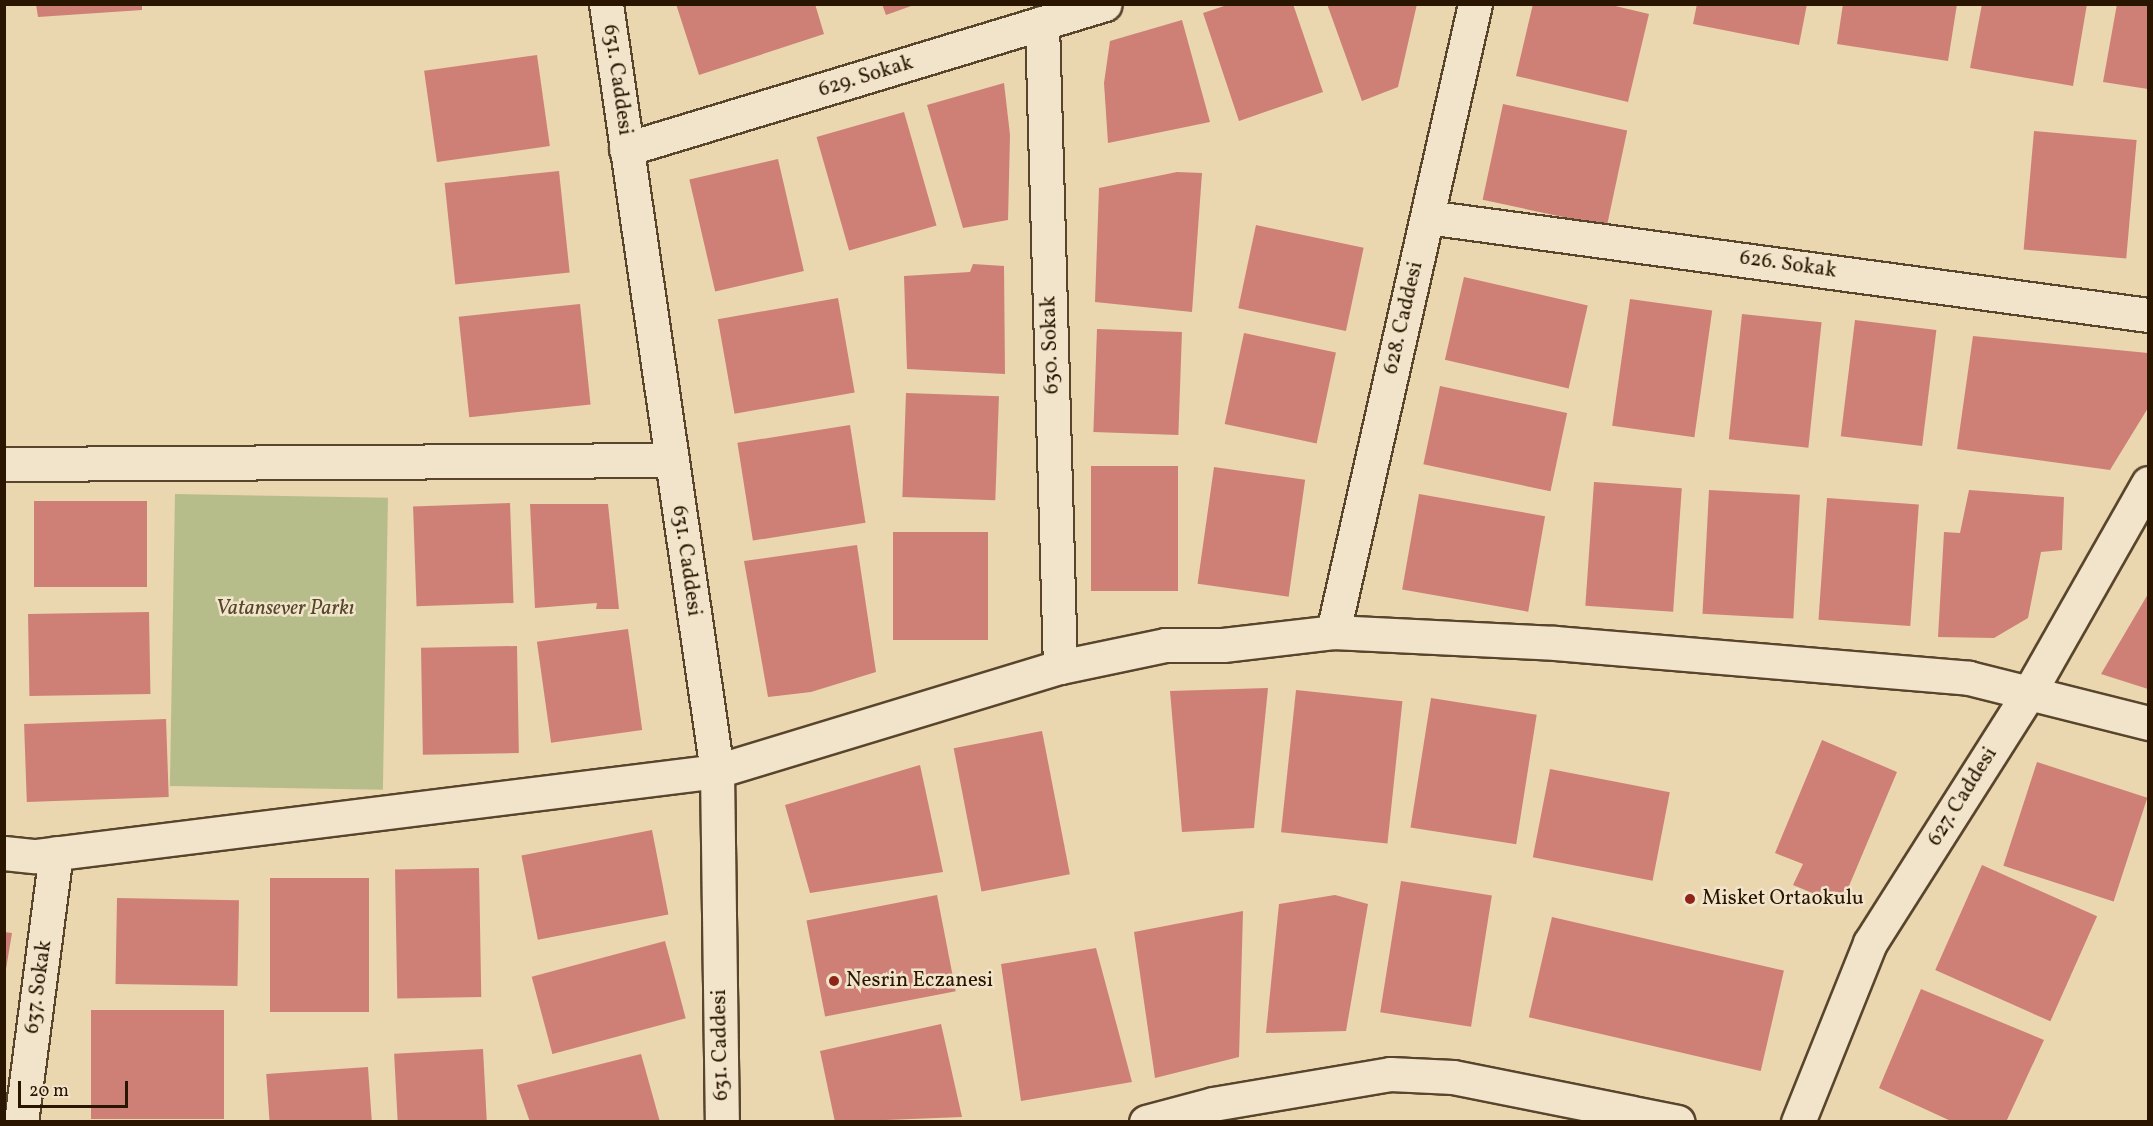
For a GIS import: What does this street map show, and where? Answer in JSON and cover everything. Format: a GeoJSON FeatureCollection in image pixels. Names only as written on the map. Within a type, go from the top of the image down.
{"type":"FeatureCollection","features":[{"type":"Feature","properties":{"kind":"street","name":"631. Caddesi"},"geometry":{"type":"LineString","coordinates":[[606,4],[717,771],[722,1122]]}},
{"type":"Feature","properties":{"kind":"street","name":"629. Sokak"},"geometry":{"type":"LineString","coordinates":[[627,149],[1105,4]]}},
{"type":"Feature","properties":{"kind":"street","name":"628. Caddesi"},"geometry":{"type":"LineString","coordinates":[[1333,633],[1475,4]]}},
{"type":"Feature","properties":{"kind":"street","name":"630. Sokak"},"geometry":{"type":"LineString","coordinates":[[1042,23],[1060,667]]}},
{"type":"Feature","properties":{"kind":"street","name":"626. Sokak"},"geometry":{"type":"LineString","coordinates":[[1427,217],[2148,315]]}},
{"type":"Feature","properties":{"kind":"street"},"geometry":{"type":"LineString","coordinates":[[4,464],[672,460]]}},
{"type":"Feature","properties":{"kind":"street","name":"627. Caddesi"},"geometry":{"type":"LineString","coordinates":[[1798,1122],[1870,942],[2030,691],[2148,483]]}},
{"type":"Feature","properties":{"kind":"street"},"geometry":{"type":"LineString","coordinates":[[4,853],[56,853],[717,771],[1060,667],[1165,645],[1223,645],[1333,633],[1556,643],[1957,676],[2030,691],[2148,723]]}},
{"type":"Feature","properties":{"kind":"street","name":"637. Sokak"},"geometry":{"type":"LineString","coordinates":[[21,1122],[56,853]]}},
{"type":"Feature","properties":{"kind":"street"},"geometry":{"type":"LineString","coordinates":[[1146,1122],[1213,1104],[1390,1074],[1453,1077],[1678,1122]]}},
{"type":"Feature","properties":{"kind":"green space","name":"Vatansever Parkı"},"geometry":{"type":"Polygon","coordinates":[[[175,494],[388,498],[383,790],[170,786],[175,494]]]}},
{"type":"Feature","properties":{"kind":"building"},"geometry":{"type":"Polygon","coordinates":[[[36,4],[142,4],[142,10],[38,17],[36,4]]]}},
{"type":"Feature","properties":{"kind":"building"},"geometry":{"type":"Polygon","coordinates":[[[676,4],[815,4],[824,34],[699,75],[676,4]]]}},
{"type":"Feature","properties":{"kind":"building"},"geometry":{"type":"Polygon","coordinates":[[[882,4],[914,4],[914,5],[886,15],[882,4]]]}},
{"type":"Feature","properties":{"kind":"building"},"geometry":{"type":"Polygon","coordinates":[[[1230,4],[1293,4],[1323,92],[1239,121],[1203,13],[1230,4]]]}},
{"type":"Feature","properties":{"kind":"building"},"geometry":{"type":"Polygon","coordinates":[[[1327,4],[1417,4],[1398,87],[1362,101],[1327,4]]]}},
{"type":"Feature","properties":{"kind":"building"},"geometry":{"type":"Polygon","coordinates":[[[1533,4],[1607,4],[1649,14],[1628,102],[1516,76],[1533,4]]]}},
{"type":"Feature","properties":{"kind":"building"},"geometry":{"type":"Polygon","coordinates":[[[1697,4],[1807,4],[1799,45],[1693,24],[1697,4]]]}},
{"type":"Feature","properties":{"kind":"building"},"geometry":{"type":"Polygon","coordinates":[[[1843,4],[1957,4],[1948,61],[1837,44],[1843,4]]]}},
{"type":"Feature","properties":{"kind":"building"},"geometry":{"type":"Polygon","coordinates":[[[1982,4],[2087,4],[2073,86],[1970,68],[1982,4]]]}},
{"type":"Feature","properties":{"kind":"building"},"geometry":{"type":"Polygon","coordinates":[[[2117,4],[2148,4],[2148,89],[2103,82],[2117,4]]]}},
{"type":"Feature","properties":{"kind":"building"},"geometry":{"type":"Polygon","coordinates":[[[1182,20],[1210,122],[1108,143],[1104,83],[1110,41],[1182,20]]]}},
{"type":"Feature","properties":{"kind":"building"},"geometry":{"type":"Polygon","coordinates":[[[537,55],[550,146],[437,162],[424,71],[537,55]]]}},
{"type":"Feature","properties":{"kind":"building"},"geometry":{"type":"Polygon","coordinates":[[[1004,83],[1010,135],[1008,220],[963,228],[927,105],[1004,83]]]}},
{"type":"Feature","properties":{"kind":"building"},"geometry":{"type":"Polygon","coordinates":[[[1503,104],[1627,130],[1607,226],[1483,200],[1503,104]]]}},
{"type":"Feature","properties":{"kind":"building"},"geometry":{"type":"Polygon","coordinates":[[[904,112],[937,225],[849,251],[817,137],[904,112]]]}},
{"type":"Feature","properties":{"kind":"building"},"geometry":{"type":"Polygon","coordinates":[[[2034,131],[2137,140],[2126,259],[2024,250],[2034,131]]]}},
{"type":"Feature","properties":{"kind":"building"},"geometry":{"type":"Polygon","coordinates":[[[778,159],[804,271],[715,292],[689,179],[778,159]]]}},
{"type":"Feature","properties":{"kind":"building"},"geometry":{"type":"Polygon","coordinates":[[[559,171],[570,272],[455,284],[445,183],[559,171]]]}},
{"type":"Feature","properties":{"kind":"building"},"geometry":{"type":"Polygon","coordinates":[[[1177,172],[1202,173],[1192,312],[1095,302],[1099,188],[1177,172]]]}},
{"type":"Feature","properties":{"kind":"building"},"geometry":{"type":"Polygon","coordinates":[[[1256,225],[1364,248],[1346,331],[1238,308],[1256,225]]]}},
{"type":"Feature","properties":{"kind":"building"},"geometry":{"type":"Polygon","coordinates":[[[973,264],[1004,266],[1005,374],[907,369],[904,276],[970,272],[973,264]]]}},
{"type":"Feature","properties":{"kind":"building"},"geometry":{"type":"Polygon","coordinates":[[[1464,277],[1588,306],[1569,388],[1445,360],[1464,277]]]}},
{"type":"Feature","properties":{"kind":"building"},"geometry":{"type":"Polygon","coordinates":[[[838,298],[855,393],[735,414],[718,319],[838,298]]]}},
{"type":"Feature","properties":{"kind":"building"},"geometry":{"type":"Polygon","coordinates":[[[1630,299],[1712,311],[1694,437],[1612,426],[1630,299]]]}},
{"type":"Feature","properties":{"kind":"building"},"geometry":{"type":"Polygon","coordinates":[[[580,304],[591,404],[469,417],[459,317],[580,304]]]}},
{"type":"Feature","properties":{"kind":"building"},"geometry":{"type":"Polygon","coordinates":[[[1742,314],[1822,322],[1808,448],[1729,439],[1742,314]]]}},
{"type":"Feature","properties":{"kind":"building"},"geometry":{"type":"Polygon","coordinates":[[[1855,320],[1936,330],[1922,446],[1841,436],[1855,320]]]}},
{"type":"Feature","properties":{"kind":"building"},"geometry":{"type":"Polygon","coordinates":[[[1097,329],[1182,332],[1178,435],[1093,432],[1097,329]]]}},
{"type":"Feature","properties":{"kind":"building"},"geometry":{"type":"Polygon","coordinates":[[[1244,333],[1336,353],[1317,444],[1225,424],[1244,333]]]}},
{"type":"Feature","properties":{"kind":"building"},"geometry":{"type":"Polygon","coordinates":[[[1973,336],[2148,353],[2148,408],[2110,470],[1957,449],[1973,336]]]}},
{"type":"Feature","properties":{"kind":"building"},"geometry":{"type":"Polygon","coordinates":[[[1440,386],[1567,413],[1551,491],[1423,464],[1440,386]]]}},
{"type":"Feature","properties":{"kind":"building"},"geometry":{"type":"Polygon","coordinates":[[[906,393],[999,396],[995,500],[902,497],[906,393]]]}},
{"type":"Feature","properties":{"kind":"building"},"geometry":{"type":"Polygon","coordinates":[[[850,425],[865,523],[753,541],[737,443],[850,425]]]}},
{"type":"Feature","properties":{"kind":"building"},"geometry":{"type":"Polygon","coordinates":[[[1091,466],[1178,466],[1178,591],[1091,591],[1091,466]]]}},
{"type":"Feature","properties":{"kind":"building"},"geometry":{"type":"Polygon","coordinates":[[[1214,467],[1305,480],[1289,597],[1198,584],[1214,467]]]}},
{"type":"Feature","properties":{"kind":"building"},"geometry":{"type":"Polygon","coordinates":[[[1594,482],[1682,488],[1673,612],[1585,606],[1594,482]]]}},
{"type":"Feature","properties":{"kind":"building"},"geometry":{"type":"Polygon","coordinates":[[[1709,490],[1800,495],[1793,619],[1703,614],[1709,490]]]}},
{"type":"Feature","properties":{"kind":"building"},"geometry":{"type":"Polygon","coordinates":[[[1969,490],[2064,497],[2062,550],[2041,552],[2028,618],[1994,638],[1938,637],[1944,532],[1960,533],[1969,490]]]}},
{"type":"Feature","properties":{"kind":"building"},"geometry":{"type":"Polygon","coordinates":[[[1419,494],[1545,516],[1528,612],[1402,590],[1419,494]]]}},
{"type":"Feature","properties":{"kind":"building"},"geometry":{"type":"Polygon","coordinates":[[[1827,498],[1919,504],[1910,626],[1818,620],[1827,498]]]}},
{"type":"Feature","properties":{"kind":"building"},"geometry":{"type":"Polygon","coordinates":[[[34,501],[147,501],[147,587],[34,587],[34,501]]]}},
{"type":"Feature","properties":{"kind":"building"},"geometry":{"type":"Polygon","coordinates":[[[510,503],[513,603],[417,606],[413,506],[510,503]]]}},
{"type":"Feature","properties":{"kind":"building"},"geometry":{"type":"Polygon","coordinates":[[[530,504],[608,504],[619,609],[596,609],[597,603],[535,608],[530,504]]]}},
{"type":"Feature","properties":{"kind":"building"},"geometry":{"type":"Polygon","coordinates":[[[893,532],[988,532],[988,640],[893,640],[893,532]]]}},
{"type":"Feature","properties":{"kind":"building"},"geometry":{"type":"Polygon","coordinates":[[[857,545],[876,672],[811,692],[768,697],[744,561],[857,545]]]}},
{"type":"Feature","properties":{"kind":"building"},"geometry":{"type":"Polygon","coordinates":[[[2148,594],[2148,689],[2101,674],[2148,594]]]}},
{"type":"Feature","properties":{"kind":"building"},"geometry":{"type":"Polygon","coordinates":[[[149,612],[150,694],[29,696],[28,614],[149,612]]]}},
{"type":"Feature","properties":{"kind":"building"},"geometry":{"type":"Polygon","coordinates":[[[628,629],[642,730],[551,743],[537,642],[628,629]]]}},
{"type":"Feature","properties":{"kind":"building"},"geometry":{"type":"Polygon","coordinates":[[[517,646],[519,753],[423,755],[421,648],[517,646]]]}},
{"type":"Feature","properties":{"kind":"building"},"geometry":{"type":"Polygon","coordinates":[[[1268,688],[1254,828],[1182,832],[1170,691],[1268,688]]]}},
{"type":"Feature","properties":{"kind":"building"},"geometry":{"type":"Polygon","coordinates":[[[1296,690],[1402,701],[1387,843],[1281,832],[1296,690]]]}},
{"type":"Feature","properties":{"kind":"building"},"geometry":{"type":"Polygon","coordinates":[[[1431,698],[1537,715],[1516,844],[1411,827],[1431,698]]]}},
{"type":"Feature","properties":{"kind":"building"},"geometry":{"type":"Polygon","coordinates":[[[166,719],[169,797],[27,802],[24,724],[166,719]]]}},
{"type":"Feature","properties":{"kind":"building"},"geometry":{"type":"Polygon","coordinates":[[[1042,731],[1070,874],[982,891],[954,748],[1042,731]]]}},
{"type":"Feature","properties":{"kind":"building"},"geometry":{"type":"Polygon","coordinates":[[[1822,740],[1897,772],[1841,905],[1793,885],[1803,864],[1775,853],[1822,740]]]}},
{"type":"Feature","properties":{"kind":"building"},"geometry":{"type":"Polygon","coordinates":[[[2037,762],[2147,798],[2114,902],[2003,866],[2037,762]]]}},
{"type":"Feature","properties":{"kind":"building"},"geometry":{"type":"Polygon","coordinates":[[[920,765],[943,872],[810,893],[785,805],[920,765]]]}},
{"type":"Feature","properties":{"kind":"building"},"geometry":{"type":"Polygon","coordinates":[[[1550,769],[1670,792],[1653,881],[1533,857],[1550,769]]]}},
{"type":"Feature","properties":{"kind":"building"},"geometry":{"type":"Polygon","coordinates":[[[652,830],[668,914],[538,940],[521,855],[652,830]]]}},
{"type":"Feature","properties":{"kind":"building"},"geometry":{"type":"Polygon","coordinates":[[[1982,865],[2097,916],[2050,1021],[1935,970],[1982,865]]]}},
{"type":"Feature","properties":{"kind":"building"},"geometry":{"type":"Polygon","coordinates":[[[479,868],[481,997],[397,998],[395,869],[479,868]]]}},
{"type":"Feature","properties":{"kind":"building"},"geometry":{"type":"Polygon","coordinates":[[[270,878],[369,878],[369,1012],[270,1012],[270,878]]]}},
{"type":"Feature","properties":{"kind":"building"},"geometry":{"type":"Polygon","coordinates":[[[1401,881],[1492,895],[1471,1027],[1380,1012],[1401,881]]]}},
{"type":"Feature","properties":{"kind":"building"},"geometry":{"type":"Polygon","coordinates":[[[937,895],[956,991],[825,1017],[806,920],[937,895]]]}},
{"type":"Feature","properties":{"kind":"building"},"geometry":{"type":"Polygon","coordinates":[[[1335,895],[1368,904],[1346,1031],[1266,1033],[1279,904],[1335,895]]]}},
{"type":"Feature","properties":{"kind":"building"},"geometry":{"type":"Polygon","coordinates":[[[117,898],[239,900],[237,986],[115,984],[117,898]]]}},
{"type":"Feature","properties":{"kind":"building"},"geometry":{"type":"Polygon","coordinates":[[[1243,911],[1239,1057],[1155,1078],[1134,932],[1243,911]]]}},
{"type":"Feature","properties":{"kind":"building"},"geometry":{"type":"Polygon","coordinates":[[[1552,917],[1784,971],[1761,1071],[1529,1017],[1552,917]]]}},
{"type":"Feature","properties":{"kind":"building"},"geometry":{"type":"Polygon","coordinates":[[[4,932],[12,933],[6,969],[4,969],[4,932]]]}},
{"type":"Feature","properties":{"kind":"building"},"geometry":{"type":"Polygon","coordinates":[[[665,941],[686,1018],[552,1054],[532,977],[665,941]]]}},
{"type":"Feature","properties":{"kind":"building"},"geometry":{"type":"Polygon","coordinates":[[[1096,948],[1132,1082],[1021,1101],[1001,964],[1096,948]]]}},
{"type":"Feature","properties":{"kind":"building"},"geometry":{"type":"Polygon","coordinates":[[[1921,989],[2044,1040],[2006,1122],[1953,1122],[1879,1088],[1921,989]]]}},
{"type":"Feature","properties":{"kind":"building"},"geometry":{"type":"Polygon","coordinates":[[[91,1010],[224,1010],[224,1119],[91,1119],[91,1010]]]}},
{"type":"Feature","properties":{"kind":"building"},"geometry":{"type":"Polygon","coordinates":[[[941,1024],[962,1117],[835,1122],[820,1051],[941,1024]]]}},
{"type":"Feature","properties":{"kind":"building"},"geometry":{"type":"Polygon","coordinates":[[[483,1049],[487,1122],[398,1122],[394,1054],[483,1049]]]}},
{"type":"Feature","properties":{"kind":"building"},"geometry":{"type":"Polygon","coordinates":[[[641,1054],[660,1122],[530,1122],[517,1085],[641,1054]]]}},
{"type":"Feature","properties":{"kind":"building"},"geometry":{"type":"Polygon","coordinates":[[[368,1067],[372,1122],[270,1122],[266,1074],[368,1067]]]}},
{"type":"Feature","properties":{"kind":"place","name":"Misket Ortaokulu"},"geometry":{"type":"Point","coordinates":[1690,899]}},
{"type":"Feature","properties":{"kind":"place","name":"Nesrin Eczanesi"},"geometry":{"type":"Point","coordinates":[834,981]}}]}
